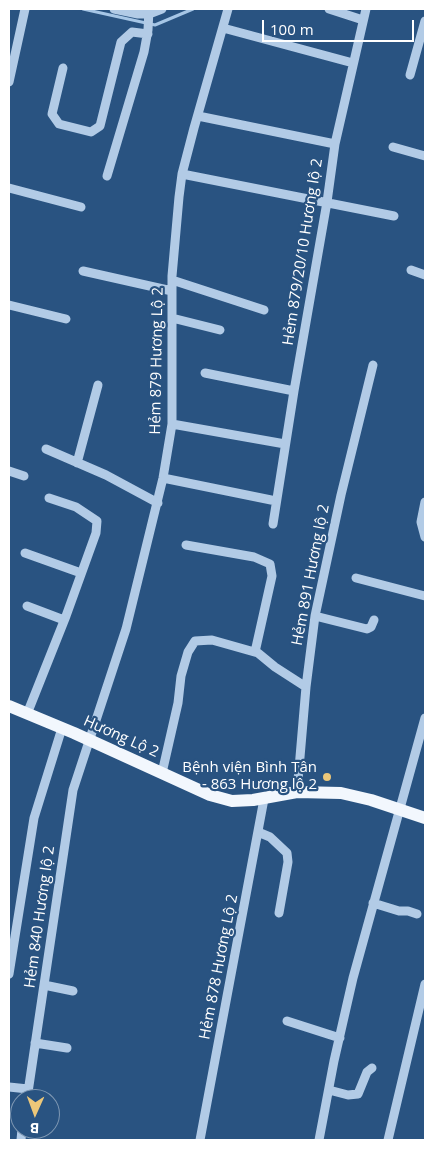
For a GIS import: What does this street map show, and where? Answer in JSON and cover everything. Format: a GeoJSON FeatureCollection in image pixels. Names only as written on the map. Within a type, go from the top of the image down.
{"type":"FeatureCollection","features":[{"type":"Feature","properties":{"kind":"main road","name":"Hương Lộ 2"},"geometry":{"type":"LineString","coordinates":[[9,706],[210,795],[232,801],[264,799],[297,792],[341,793],[425,818]]}},
{"type":"Feature","properties":{"kind":"street"},"geometry":{"type":"LineString","coordinates":[[10,79],[25,9]]}},
{"type":"Feature","properties":{"kind":"street"},"geometry":{"type":"LineString","coordinates":[[114,9],[138,14],[149,14],[162,9]]}},
{"type":"Feature","properties":{"kind":"street","name":"Hẻm 879 Hương Lộ 2"},"geometry":{"type":"LineString","coordinates":[[88,740],[102,705],[126,630],[163,478],[172,424],[172,280],[182,174],[228,9]]}},
{"type":"Feature","properties":{"kind":"street"},"geometry":{"type":"LineString","coordinates":[[329,9],[363,20]]}},
{"type":"Feature","properties":{"kind":"street","name":"Hẻm 879/20/10 Hương lộ 2"},"geometry":{"type":"LineString","coordinates":[[273,524],[335,144],[366,9]]}},
{"type":"Feature","properties":{"kind":"street"},"geometry":{"type":"LineString","coordinates":[[107,176],[144,52],[149,14]]}},
{"type":"Feature","properties":{"kind":"street"},"geometry":{"type":"LineString","coordinates":[[410,75],[425,21]]}},
{"type":"Feature","properties":{"kind":"street"},"geometry":{"type":"LineString","coordinates":[[223,28],[353,63]]}},
{"type":"Feature","properties":{"kind":"street"},"geometry":{"type":"LineString","coordinates":[[63,68],[52,114],[59,124],[91,132],[100,126],[121,42],[132,32],[148,32]]}},
{"type":"Feature","properties":{"kind":"street"},"geometry":{"type":"LineString","coordinates":[[198,116],[335,144]]}},
{"type":"Feature","properties":{"kind":"street"},"geometry":{"type":"LineString","coordinates":[[393,147],[425,156]]}},
{"type":"Feature","properties":{"kind":"street"},"geometry":{"type":"LineString","coordinates":[[182,174],[394,216]]}},
{"type":"Feature","properties":{"kind":"street"},"geometry":{"type":"LineString","coordinates":[[9,188],[81,207]]}},
{"type":"Feature","properties":{"kind":"street"},"geometry":{"type":"LineString","coordinates":[[411,270],[425,275]]}},
{"type":"Feature","properties":{"kind":"street"},"geometry":{"type":"LineString","coordinates":[[83,271],[172,291]]}},
{"type":"Feature","properties":{"kind":"street"},"geometry":{"type":"LineString","coordinates":[[172,280],[264,310]]}},
{"type":"Feature","properties":{"kind":"street"},"geometry":{"type":"LineString","coordinates":[[9,304],[66,319]]}},
{"type":"Feature","properties":{"kind":"street"},"geometry":{"type":"LineString","coordinates":[[172,318],[220,330]]}},
{"type":"Feature","properties":{"kind":"street","name":"Hẻm 891 Hương lộ 2"},"geometry":{"type":"LineString","coordinates":[[297,792],[306,687],[315,616],[340,495],[374,365]]}},
{"type":"Feature","properties":{"kind":"street"},"geometry":{"type":"LineString","coordinates":[[204,373],[294,391]]}},
{"type":"Feature","properties":{"kind":"street"},"geometry":{"type":"LineString","coordinates":[[77,463],[98,385]]}},
{"type":"Feature","properties":{"kind":"street"},"geometry":{"type":"LineString","coordinates":[[172,424],[285,444]]}},
{"type":"Feature","properties":{"kind":"street"},"geometry":{"type":"LineString","coordinates":[[46,449],[106,476],[158,503]]}},
{"type":"Feature","properties":{"kind":"street"},"geometry":{"type":"LineString","coordinates":[[9,471],[24,476]]}},
{"type":"Feature","properties":{"kind":"street"},"geometry":{"type":"LineString","coordinates":[[163,478],[276,501]]}},
{"type":"Feature","properties":{"kind":"street"},"geometry":{"type":"LineString","coordinates":[[27,714],[96,533],[97,521],[76,507],[50,498]]}},
{"type":"Feature","properties":{"kind":"street"},"geometry":{"type":"LineString","coordinates":[[425,502],[421,522],[425,537]]}},
{"type":"Feature","properties":{"kind":"street"},"geometry":{"type":"LineString","coordinates":[[186,545],[254,557],[270,564],[272,576],[254,652]]}},
{"type":"Feature","properties":{"kind":"street"},"geometry":{"type":"LineString","coordinates":[[25,552],[81,573]]}},
{"type":"Feature","properties":{"kind":"street"},"geometry":{"type":"LineString","coordinates":[[356,578],[425,596]]}},
{"type":"Feature","properties":{"kind":"street"},"geometry":{"type":"LineString","coordinates":[[27,606],[64,620]]}},
{"type":"Feature","properties":{"kind":"street"},"geometry":{"type":"LineString","coordinates":[[315,616],[367,629],[371,627],[374,620]]}},
{"type":"Feature","properties":{"kind":"street"},"geometry":{"type":"LineString","coordinates":[[162,773],[178,703],[181,676],[188,652],[195,640],[212,640],[254,652],[306,687]]}},
{"type":"Feature","properties":{"kind":"street"},"geometry":{"type":"LineString","coordinates":[[320,1140],[353,978],[425,718]]}},
{"type":"Feature","properties":{"kind":"street"},"geometry":{"type":"LineString","coordinates":[[9,974],[34,818],[62,728]]}},
{"type":"Feature","properties":{"kind":"street","name":"Hẻm 840 Hương lộ 2"},"geometry":{"type":"LineString","coordinates":[[28,1089],[73,790],[88,740]]}},
{"type":"Feature","properties":{"kind":"street","name":"Hẻm 878 Hương Lộ 2"},"geometry":{"type":"LineString","coordinates":[[200,1140],[264,799]]}},
{"type":"Feature","properties":{"kind":"street"},"geometry":{"type":"LineString","coordinates":[[258,832],[270,837],[286,852],[288,862],[278,913]]}},
{"type":"Feature","properties":{"kind":"street"},"geometry":{"type":"LineString","coordinates":[[373,903],[417,914]]}},
{"type":"Feature","properties":{"kind":"street"},"geometry":{"type":"LineString","coordinates":[[44,984],[73,991]]}},
{"type":"Feature","properties":{"kind":"street"},"geometry":{"type":"LineString","coordinates":[[388,1140],[425,984]]}},
{"type":"Feature","properties":{"kind":"street"},"geometry":{"type":"LineString","coordinates":[[287,1021],[340,1038]]}},
{"type":"Feature","properties":{"kind":"street"},"geometry":{"type":"LineString","coordinates":[[35,1043],[67,1048]]}},
{"type":"Feature","properties":{"kind":"street"},"geometry":{"type":"LineString","coordinates":[[329,1090],[348,1095],[358,1094],[367,1072],[372,1068]]}},
{"type":"Feature","properties":{"kind":"street"},"geometry":{"type":"LineString","coordinates":[[9,1087],[28,1089]]}},
{"type":"Feature","properties":{"kind":"waterway"},"geometry":{"type":"LineString","coordinates":[[83,9],[155,25],[193,9]]}},
{"type":"Feature","properties":{"kind":"place","name":"Bệnh viện Bình Tân - 863 Hương lộ 2"},"geometry":{"type":"Point","coordinates":[327,777]}}]}
